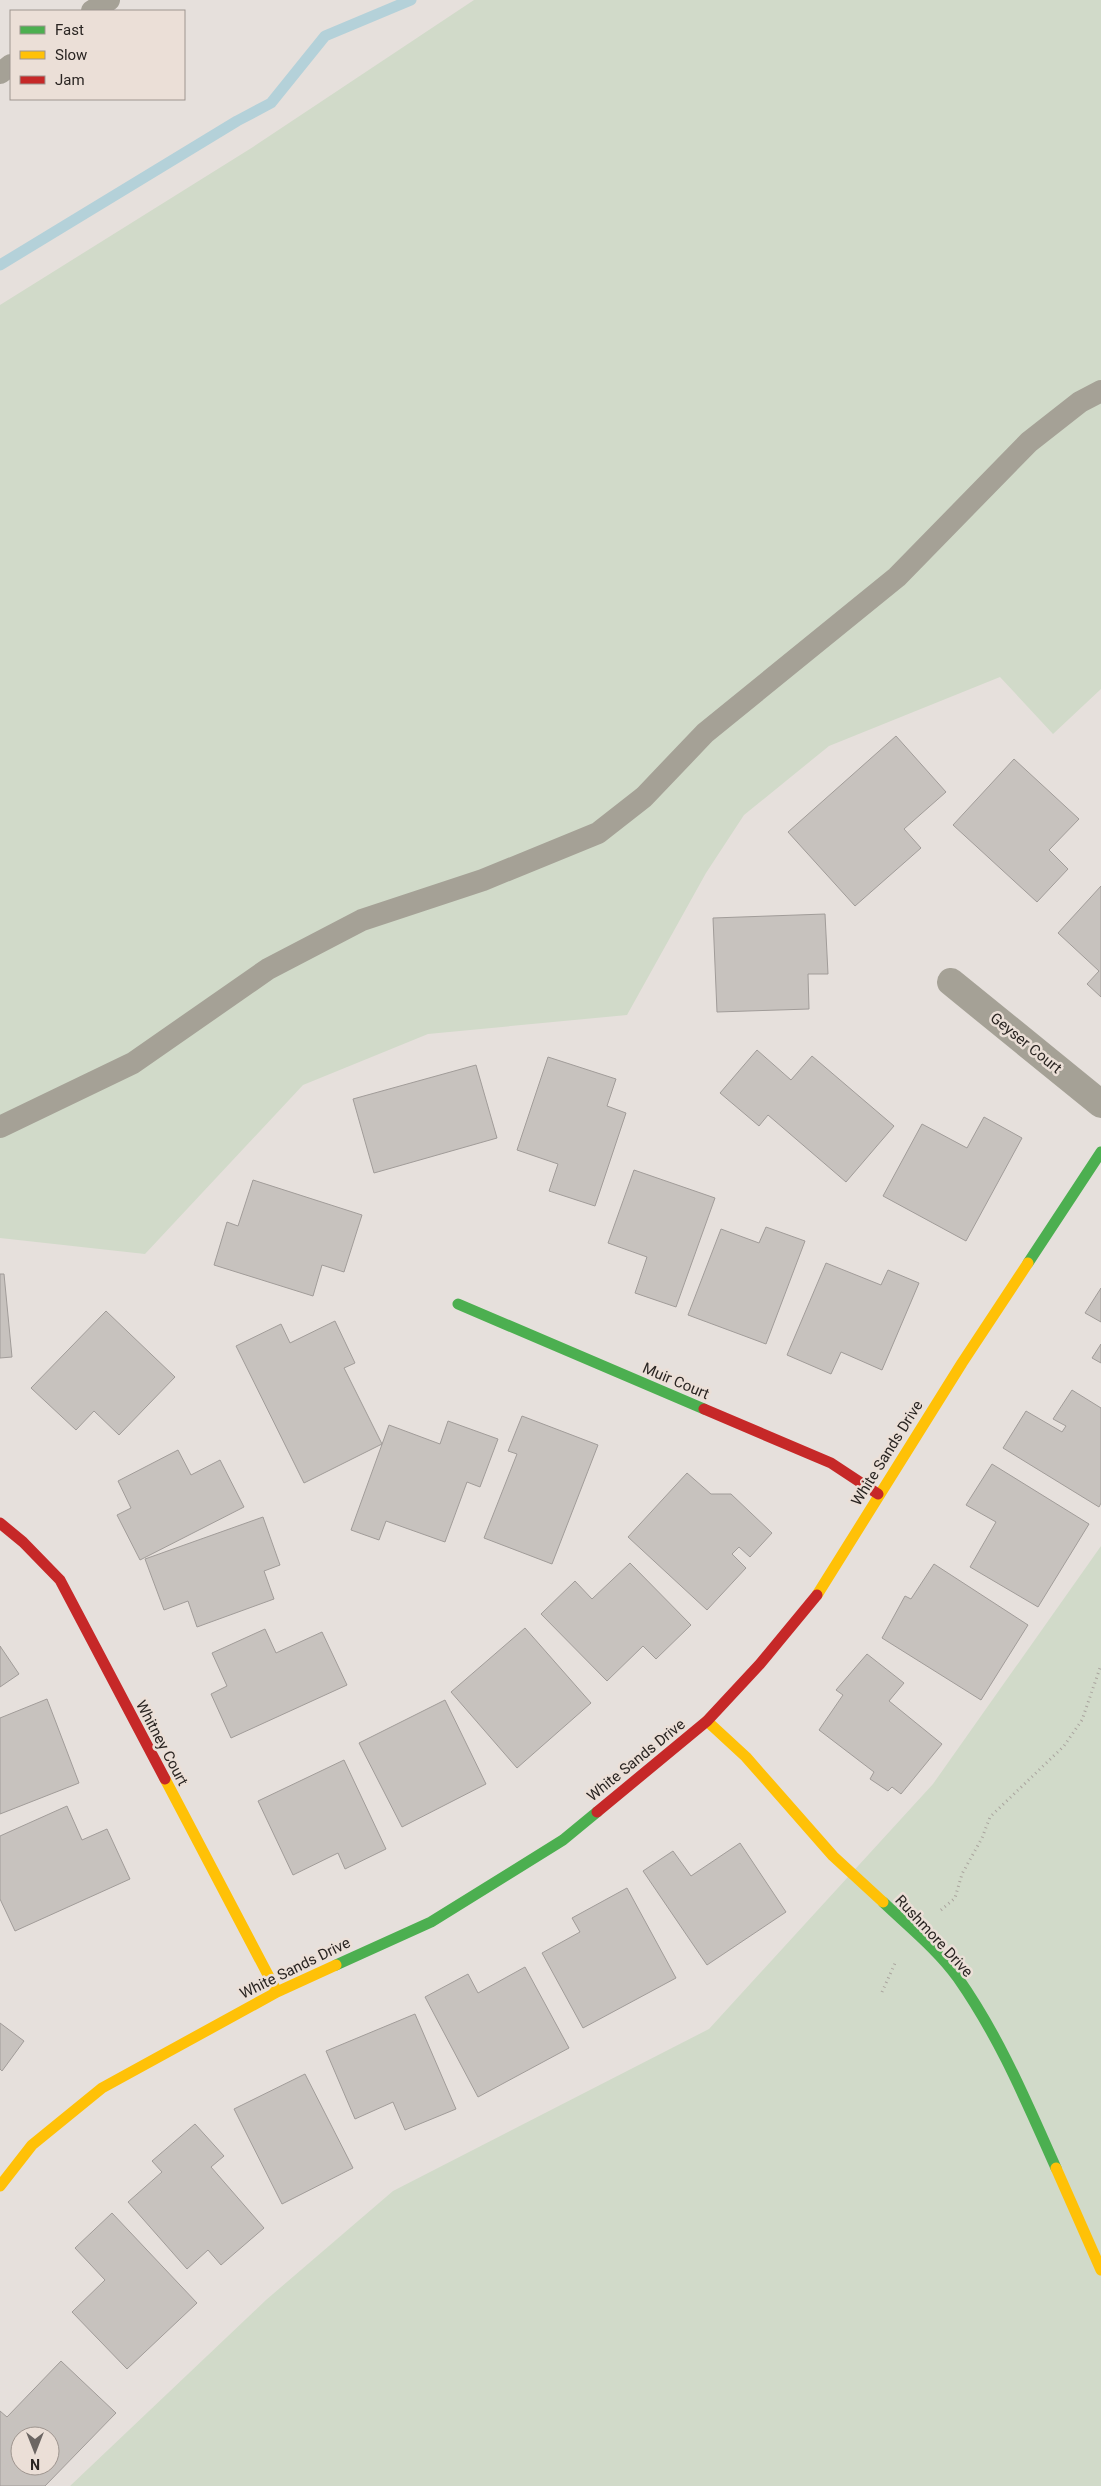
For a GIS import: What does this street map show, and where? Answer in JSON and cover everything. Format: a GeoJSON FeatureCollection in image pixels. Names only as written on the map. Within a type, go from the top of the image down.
{"type":"FeatureCollection","features":[{"type":"Feature","properties":{"kind":"street","name":"Geyser Court"},"geometry":{"type":"LineString","coordinates":[[951,982],[1101,1104]]}},
{"type":"Feature","properties":{"kind":"street","name":"White Sands Drive"},"geometry":{"type":"LineString","coordinates":[[0,2186],[32,2145],[102,2088],[277,1992],[431,1922],[563,1840],[707,1722],[760,1664],[817,1595],[878,1494],[1101,1152]]}},
{"type":"Feature","properties":{"kind":"street","name":"Muir Court"},"geometry":{"type":"LineString","coordinates":[[458,1304],[831,1463],[878,1494]]}},
{"type":"Feature","properties":{"kind":"street","name":"Whitney Court"},"geometry":{"type":"LineString","coordinates":[[0,1523],[23,1542],[60,1580],[277,1992]]}},
{"type":"Feature","properties":{"kind":"street","name":"Rushmore Drive"},"geometry":{"type":"LineString","coordinates":[[707,1722],[746,1756],[833,1856],[917,1934],[956,1976],[1006,2056],[1101,2270]]}},
{"type":"Feature","properties":{"kind":"lane"},"geometry":{"type":"LineString","coordinates":[[94,10],[109,0]]}},
{"type":"Feature","properties":{"kind":"lane"},"geometry":{"type":"LineString","coordinates":[[0,1127],[133,1063],[268,969],[362,920],[483,880],[598,833],[644,797],[705,733],[897,577],[1028,442],[1080,402],[1101,391]]}},
{"type":"Feature","properties":{"kind":"path"},"geometry":{"type":"LineString","coordinates":[[938,1912],[956,1898],[962,1874],[982,1838],[990,1817],[1064,1746],[1082,1720],[1101,1665]]}},
{"type":"Feature","properties":{"kind":"path"},"geometry":{"type":"LineString","coordinates":[[882,1992],[898,1956]]}},
{"type":"Feature","properties":{"kind":"green space"},"geometry":{"type":"Polygon","coordinates":[[[474,0],[1101,0],[1101,689],[1053,734],[1000,677],[829,746],[744,815],[706,873],[627,1015],[428,1034],[303,1085],[145,1254],[0,1238],[0,305],[253,147],[474,0]]]}},
{"type":"Feature","properties":{"kind":"green space"},"geometry":{"type":"Polygon","coordinates":[[[1101,1546],[1101,2486],[70,2486],[266,2300],[393,2191],[709,2029],[933,1784],[1101,1546]]]}},
{"type":"Feature","properties":{"kind":"building"},"geometry":{"type":"Polygon","coordinates":[[[896,736],[946,792],[904,829],[921,848],[855,906],[788,832],[896,736]]]}},
{"type":"Feature","properties":{"kind":"building"},"geometry":{"type":"Polygon","coordinates":[[[1014,759],[1079,819],[1049,850],[1068,869],[1037,902],[953,825],[1014,759]]]}},
{"type":"Feature","properties":{"kind":"building"},"geometry":{"type":"Polygon","coordinates":[[[1101,886],[1101,997],[1087,984],[1099,971],[1058,933],[1101,886]]]}},
{"type":"Feature","properties":{"kind":"building"},"geometry":{"type":"Polygon","coordinates":[[[825,914],[828,974],[808,974],[809,1009],[717,1012],[713,918],[825,914]]]}},
{"type":"Feature","properties":{"kind":"building"},"geometry":{"type":"Polygon","coordinates":[[[757,1050],[791,1080],[812,1056],[894,1126],[846,1182],[768,1115],[759,1126],[720,1093],[757,1050]]]}},
{"type":"Feature","properties":{"kind":"building"},"geometry":{"type":"Polygon","coordinates":[[[548,1057],[616,1079],[607,1106],[626,1113],[595,1206],[549,1191],[558,1164],[517,1150],[548,1057]]]}},
{"type":"Feature","properties":{"kind":"building"},"geometry":{"type":"Polygon","coordinates":[[[476,1065],[497,1138],[374,1173],[353,1099],[476,1065]]]}},
{"type":"Feature","properties":{"kind":"building"},"geometry":{"type":"Polygon","coordinates":[[[984,1117],[1022,1138],[966,1241],[883,1196],[922,1124],[967,1148],[984,1117]]]}},
{"type":"Feature","properties":{"kind":"building"},"geometry":{"type":"Polygon","coordinates":[[[634,1170],[715,1198],[676,1307],[635,1293],[647,1257],[608,1243],[634,1170]]]}},
{"type":"Feature","properties":{"kind":"building"},"geometry":{"type":"Polygon","coordinates":[[[253,1180],[362,1215],[344,1272],[322,1265],[313,1296],[214,1265],[227,1222],[238,1226],[253,1180]]]}},
{"type":"Feature","properties":{"kind":"building"},"geometry":{"type":"Polygon","coordinates":[[[766,1227],[805,1241],[766,1344],[688,1315],[721,1229],[759,1243],[766,1227]]]}},
{"type":"Feature","properties":{"kind":"building"},"geometry":{"type":"Polygon","coordinates":[[[826,1263],[881,1285],[888,1270],[919,1283],[882,1370],[841,1352],[831,1374],[787,1355],[826,1263]]]}},
{"type":"Feature","properties":{"kind":"building"},"geometry":{"type":"Polygon","coordinates":[[[0,1274],[4,1274],[12,1357],[0,1358],[0,1274]]]}},
{"type":"Feature","properties":{"kind":"building"},"geometry":{"type":"Polygon","coordinates":[[[1101,1288],[1101,1322],[1085,1313],[1101,1288]]]}},
{"type":"Feature","properties":{"kind":"building"},"geometry":{"type":"Polygon","coordinates":[[[106,1311],[175,1377],[119,1435],[94,1411],[76,1430],[31,1388],[106,1311]]]}},
{"type":"Feature","properties":{"kind":"building"},"geometry":{"type":"Polygon","coordinates":[[[335,1321],[355,1363],[344,1368],[382,1444],[304,1483],[236,1346],[281,1324],[290,1343],[335,1321]]]}},
{"type":"Feature","properties":{"kind":"building"},"geometry":{"type":"Polygon","coordinates":[[[1101,1344],[1101,1363],[1092,1358],[1101,1344]]]}},
{"type":"Feature","properties":{"kind":"building"},"geometry":{"type":"Polygon","coordinates":[[[1072,1390],[1101,1408],[1101,1503],[1099,1507],[1003,1448],[1026,1411],[1062,1432],[1066,1426],[1053,1419],[1072,1390]]]}},
{"type":"Feature","properties":{"kind":"building"},"geometry":{"type":"Polygon","coordinates":[[[522,1416],[598,1445],[552,1564],[484,1538],[517,1454],[508,1451],[522,1416]]]}},
{"type":"Feature","properties":{"kind":"building"},"geometry":{"type":"Polygon","coordinates":[[[448,1421],[498,1439],[480,1487],[467,1482],[445,1542],[386,1521],[379,1540],[351,1530],[389,1425],[440,1444],[448,1421]]]}},
{"type":"Feature","properties":{"kind":"building"},"geometry":{"type":"Polygon","coordinates":[[[178,1450],[191,1475],[220,1460],[244,1507],[140,1560],[117,1515],[131,1508],[118,1481],[178,1450]]]}},
{"type":"Feature","properties":{"kind":"building"},"geometry":{"type":"Polygon","coordinates":[[[992,1464],[1089,1524],[1038,1607],[970,1567],[996,1522],[966,1505],[992,1464]]]}},
{"type":"Feature","properties":{"kind":"building"},"geometry":{"type":"Polygon","coordinates":[[[687,1473],[711,1494],[731,1494],[772,1533],[750,1557],[739,1547],[732,1554],[746,1568],[707,1610],[628,1537],[687,1473]]]}},
{"type":"Feature","properties":{"kind":"building"},"geometry":{"type":"Polygon","coordinates":[[[263,1517],[280,1565],[264,1571],[274,1599],[197,1627],[188,1601],[164,1610],[145,1559],[263,1517]]]}},
{"type":"Feature","properties":{"kind":"building"},"geometry":{"type":"Polygon","coordinates":[[[630,1563],[691,1625],[656,1659],[643,1646],[607,1681],[541,1614],[575,1581],[592,1599],[630,1563]]]}},
{"type":"Feature","properties":{"kind":"building"},"geometry":{"type":"Polygon","coordinates":[[[934,1564],[1028,1625],[981,1700],[882,1638],[905,1596],[911,1599],[934,1564]]]}},
{"type":"Feature","properties":{"kind":"building"},"geometry":{"type":"Polygon","coordinates":[[[525,1628],[591,1703],[517,1768],[451,1692],[525,1628]]]}},
{"type":"Feature","properties":{"kind":"building"},"geometry":{"type":"Polygon","coordinates":[[[265,1629],[276,1653],[322,1632],[347,1685],[231,1738],[211,1694],[227,1686],[212,1653],[265,1629]]]}},
{"type":"Feature","properties":{"kind":"building"},"geometry":{"type":"Polygon","coordinates":[[[0,1646],[19,1674],[0,1687],[0,1646]]]}},
{"type":"Feature","properties":{"kind":"building"},"geometry":{"type":"Polygon","coordinates":[[[867,1654],[904,1683],[889,1701],[942,1744],[901,1794],[892,1787],[888,1791],[870,1779],[874,1772],[819,1730],[843,1695],[836,1690],[867,1654]]]}},
{"type":"Feature","properties":{"kind":"building"},"geometry":{"type":"Polygon","coordinates":[[[47,1699],[79,1783],[0,1814],[0,1718],[47,1699]]]}},
{"type":"Feature","properties":{"kind":"building"},"geometry":{"type":"Polygon","coordinates":[[[445,1700],[486,1784],[402,1827],[359,1743],[445,1700]]]}},
{"type":"Feature","properties":{"kind":"building"},"geometry":{"type":"Polygon","coordinates":[[[344,1760],[386,1849],[345,1869],[338,1853],[293,1875],[258,1801],[344,1760]]]}},
{"type":"Feature","properties":{"kind":"building"},"geometry":{"type":"Polygon","coordinates":[[[67,1806],[82,1840],[107,1829],[130,1879],[15,1931],[0,1899],[0,1836],[67,1806]]]}},
{"type":"Feature","properties":{"kind":"building"},"geometry":{"type":"Polygon","coordinates":[[[740,1843],[786,1912],[707,1965],[643,1871],[673,1851],[691,1876],[740,1843]]]}},
{"type":"Feature","properties":{"kind":"building"},"geometry":{"type":"Polygon","coordinates":[[[627,1888],[676,1978],[583,2028],[542,1953],[580,1932],[572,1918],[627,1888]]]}},
{"type":"Feature","properties":{"kind":"building"},"geometry":{"type":"Polygon","coordinates":[[[525,1967],[569,2048],[478,2097],[425,1997],[468,1974],[478,1993],[525,1967]]]}},
{"type":"Feature","properties":{"kind":"building"},"geometry":{"type":"Polygon","coordinates":[[[415,2014],[456,2109],[405,2130],[393,2102],[355,2119],[326,2051],[415,2014]]]}},
{"type":"Feature","properties":{"kind":"building"},"geometry":{"type":"Polygon","coordinates":[[[0,2023],[24,2041],[2,2071],[0,2069],[0,2023]]]}},
{"type":"Feature","properties":{"kind":"building"},"geometry":{"type":"Polygon","coordinates":[[[305,2074],[353,2168],[282,2204],[234,2109],[305,2074]]]}},
{"type":"Feature","properties":{"kind":"building"},"geometry":{"type":"Polygon","coordinates":[[[195,2124],[224,2156],[211,2167],[264,2228],[221,2265],[208,2250],[187,2269],[128,2202],[162,2172],[152,2161],[195,2124]]]}},
{"type":"Feature","properties":{"kind":"building"},"geometry":{"type":"Polygon","coordinates":[[[112,2213],[197,2303],[127,2369],[72,2312],[105,2280],[75,2248],[112,2213]]]}},
{"type":"Feature","properties":{"kind":"building"},"geometry":{"type":"Polygon","coordinates":[[[61,2361],[116,2413],[60,2471],[60,2426],[10,2426],[10,2476],[55,2476],[45,2486],[0,2486],[0,2411],[7,2417],[61,2361]]]}},
{"type":"Feature","properties":{"kind":"waterway"},"geometry":{"type":"LineString","coordinates":[[0,265],[237,121],[271,103],[325,36],[411,0]]}},
{"type":"Feature","properties":{"kind":"traffic: fast"},"geometry":{"type":"LineString","coordinates":[[1028,1263],[1101,1152]]}},
{"type":"Feature","properties":{"kind":"traffic: fast"},"geometry":{"type":"LineString","coordinates":[[458,1304],[704,1409]]}},
{"type":"Feature","properties":{"kind":"traffic: fast"},"geometry":{"type":"LineString","coordinates":[[336,1965],[431,1922],[563,1840],[597,1812]]}},
{"type":"Feature","properties":{"kind":"traffic: fast"},"geometry":{"type":"LineString","coordinates":[[883,1902],[941,1958],[958,1978],[973,2001],[1000,2047],[1056,2168]]}},
{"type":"Feature","properties":{"kind":"traffic: slow"},"geometry":{"type":"LineString","coordinates":[[817,1595],[962,1363],[1028,1263]]}},
{"type":"Feature","properties":{"kind":"traffic: slow"},"geometry":{"type":"LineString","coordinates":[[707,1721],[746,1757],[833,1856],[883,1902]]}},
{"type":"Feature","properties":{"kind":"traffic: slow"},"geometry":{"type":"LineString","coordinates":[[165,1779],[277,1992]]}},
{"type":"Feature","properties":{"kind":"traffic: slow"},"geometry":{"type":"LineString","coordinates":[[0,2186],[32,2145],[102,2088],[277,1992],[336,1965]]}},
{"type":"Feature","properties":{"kind":"traffic: slow"},"geometry":{"type":"LineString","coordinates":[[1056,2168],[1101,2270]]}},
{"type":"Feature","properties":{"kind":"traffic: jam"},"geometry":{"type":"LineString","coordinates":[[704,1409],[831,1463],[878,1494]]}},
{"type":"Feature","properties":{"kind":"traffic: jam"},"geometry":{"type":"LineString","coordinates":[[0,1523],[23,1542],[60,1580],[165,1779]]}},
{"type":"Feature","properties":{"kind":"traffic: jam"},"geometry":{"type":"LineString","coordinates":[[597,1812],[707,1721],[760,1664],[817,1595]]}}]}
